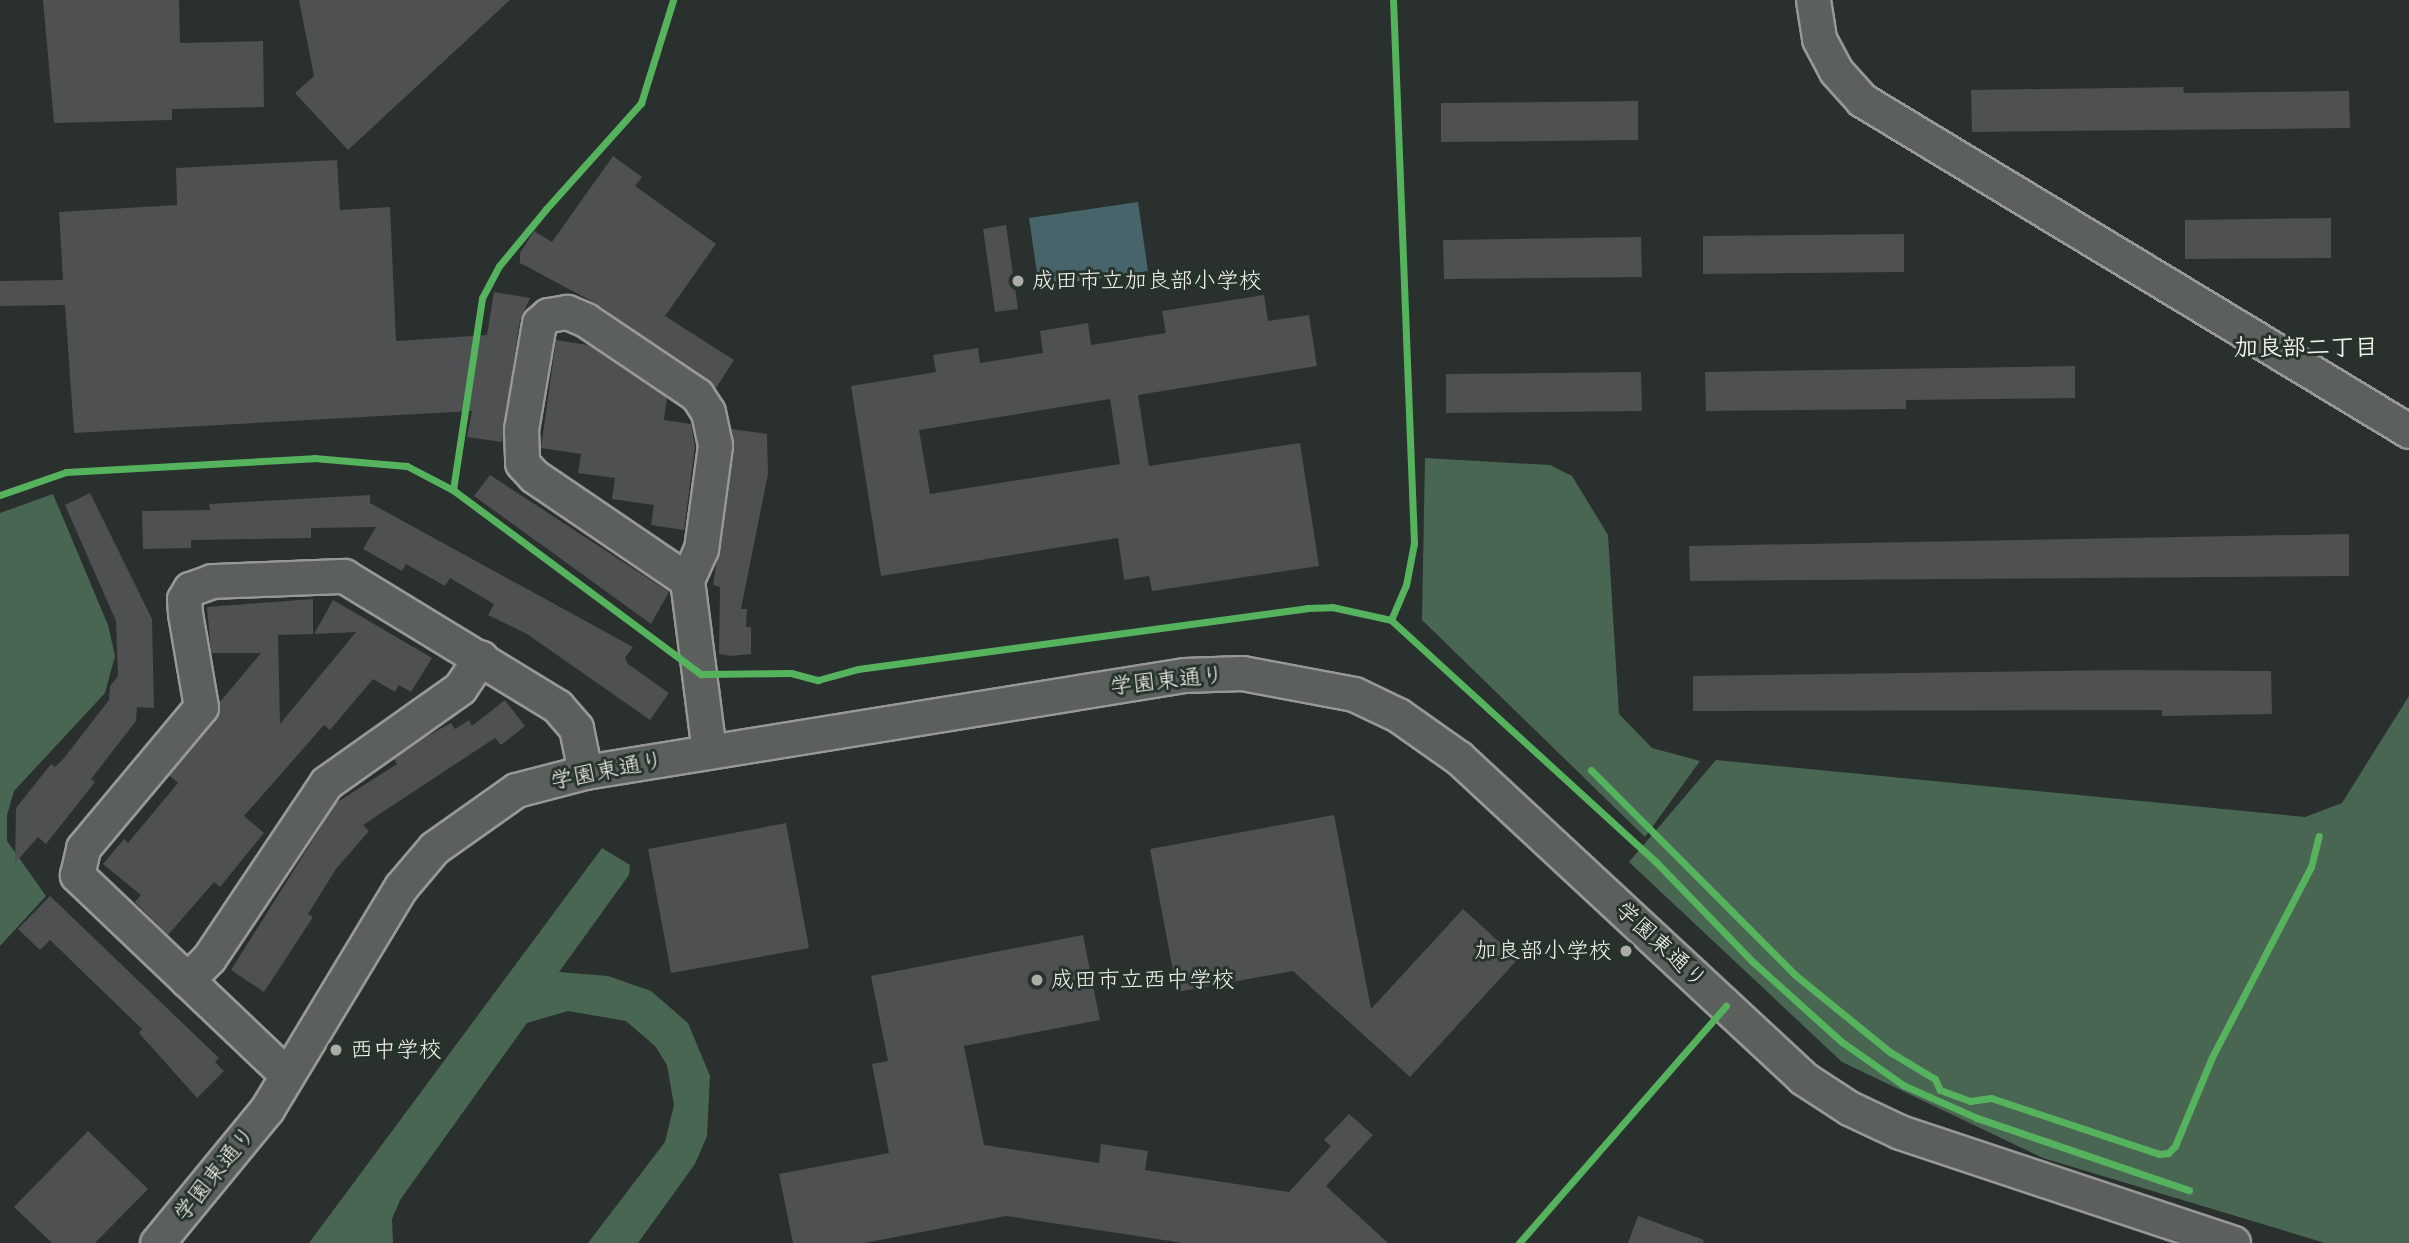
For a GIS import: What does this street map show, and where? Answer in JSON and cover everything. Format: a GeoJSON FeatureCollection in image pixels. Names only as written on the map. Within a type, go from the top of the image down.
{"type":"FeatureCollection","features":[{"type":"Feature","properties":{"kind":"street"},"geometry":{"type":"LineString","coordinates":[[1813,0],[1819,39],[1836,71],[1862,100],[2406,431]]}},
{"type":"Feature","properties":{"kind":"street"},"geometry":{"type":"LineString","coordinates":[[687,580],[534,476],[522,463],[521,429],[539,323],[548,315],[567,312],[586,320],[697,396],[708,412],[715,445],[701,549],[687,580],[709,752]]}},
{"type":"Feature","properties":{"kind":"street"},"geometry":{"type":"LineString","coordinates":[[286,1074],[85,886],[77,875],[77,860],[201,707],[184,599],[190,589],[212,581],[344,576],[481,657],[568,716],[576,728],[585,772]]}},
{"type":"Feature","properties":{"kind":"street"},"geometry":{"type":"LineString","coordinates":[[187,980],[209,958],[326,783],[460,688],[481,657]]}},
{"type":"Feature","properties":{"kind":"street","name":"学園東通り"},"geometry":{"type":"LineString","coordinates":[[157,1243],[229,1160],[286,1074],[401,887],[434,848],[516,790],[585,772],[1184,675],[1242,673],[1354,694],[1398,715],[1459,758],[1803,1078],[1849,1108],[1900,1132],[2233,1243]]}},
{"type":"Feature","properties":{"kind":"green space"},"geometry":{"type":"Polygon","coordinates":[[[1425,458],[1550,465],[1572,476],[1608,535],[1619,714],[1652,748],[1700,761],[1645,837],[1422,620],[1425,458]]]}},
{"type":"Feature","properties":{"kind":"green space"},"geometry":{"type":"Polygon","coordinates":[[[53,494],[108,625],[115,656],[105,693],[14,791],[7,815],[7,841],[46,896],[0,946],[0,513],[53,494]]]}},
{"type":"Feature","properties":{"kind":"green space"},"geometry":{"type":"Polygon","coordinates":[[[2409,696],[2409,1243],[2325,1243],[2043,1158],[1842,1062],[1629,862],[1716,760],[2305,817],[2342,803],[2409,696]]]}},
{"type":"Feature","properties":{"kind":"green space"},"geometry":{"type":"Polygon","coordinates":[[[602,848],[630,865],[629,875],[559,972],[608,976],[651,991],[688,1023],[710,1076],[707,1136],[695,1164],[638,1243],[588,1243],[665,1142],[674,1105],[667,1065],[655,1046],[626,1021],[568,1011],[527,1023],[400,1200],[392,1219],[393,1243],[309,1243],[602,848]]]}},
{"type":"Feature","properties":{"kind":"water"},"geometry":{"type":"Polygon","coordinates":[[[1138,202],[1148,271],[1039,287],[1029,218],[1138,202]]]}},
{"type":"Feature","properties":{"kind":"building"},"geometry":{"type":"Polygon","coordinates":[[[43,0],[179,0],[180,43],[263,41],[264,107],[172,109],[172,120],[54,123],[43,0]]]}},
{"type":"Feature","properties":{"kind":"building"},"geometry":{"type":"Polygon","coordinates":[[[299,0],[510,0],[348,150],[295,93],[314,76],[299,0]]]}},
{"type":"Feature","properties":{"kind":"building"},"geometry":{"type":"Polygon","coordinates":[[[2183,87],[2184,93],[2349,91],[2350,128],[1972,132],[1971,90],[2183,87]]]}},
{"type":"Feature","properties":{"kind":"building"},"geometry":{"type":"Polygon","coordinates":[[[1638,101],[1638,140],[1441,142],[1441,103],[1638,101]]]}},
{"type":"Feature","properties":{"kind":"building"},"geometry":{"type":"Polygon","coordinates":[[[613,156],[642,177],[635,186],[716,244],[665,316],[734,360],[716,388],[597,304],[520,263],[520,253],[534,231],[552,242],[613,156]]]}},
{"type":"Feature","properties":{"kind":"building"},"geometry":{"type":"Polygon","coordinates":[[[337,160],[340,210],[390,207],[396,341],[487,335],[494,292],[530,298],[520,320],[502,442],[467,437],[472,411],[74,433],[65,305],[0,306],[0,281],[63,280],[59,212],[177,205],[176,168],[337,160]]]}},
{"type":"Feature","properties":{"kind":"building"},"geometry":{"type":"Polygon","coordinates":[[[2331,218],[2331,258],[2185,259],[2185,220],[2331,218]]]}},
{"type":"Feature","properties":{"kind":"building"},"geometry":{"type":"Polygon","coordinates":[[[1006,225],[1018,309],[995,312],[983,229],[1006,225]]]}},
{"type":"Feature","properties":{"kind":"building"},"geometry":{"type":"Polygon","coordinates":[[[1904,234],[1904,272],[1703,274],[1703,236],[1904,234]]]}},
{"type":"Feature","properties":{"kind":"building"},"geometry":{"type":"Polygon","coordinates":[[[1641,237],[1642,277],[1444,279],[1443,240],[1641,237]]]}},
{"type":"Feature","properties":{"kind":"building"},"geometry":{"type":"Polygon","coordinates":[[[1264,295],[1268,321],[1309,315],[1317,366],[1138,395],[1149,466],[1300,443],[1319,566],[1152,591],[1149,576],[1124,580],[1118,538],[881,576],[851,386],[936,372],[933,355],[978,348],[980,363],[1043,353],[1040,331],[1088,323],[1091,345],[1166,333],[1162,311],[1264,295]],[[1110,399],[919,430],[930,494],[1120,464],[1110,399]]]}},
{"type":"Feature","properties":{"kind":"building"},"geometry":{"type":"Polygon","coordinates":[[[556,340],[588,345],[667,398],[664,420],[691,424],[695,446],[684,530],[651,525],[654,505],[612,499],[615,478],[578,473],[581,454],[541,448],[556,340]]]}},
{"type":"Feature","properties":{"kind":"building"},"geometry":{"type":"Polygon","coordinates":[[[2075,366],[2075,398],[1906,400],[1906,409],[1706,411],[1705,372],[2075,366]]]}},
{"type":"Feature","properties":{"kind":"building"},"geometry":{"type":"Polygon","coordinates":[[[1641,372],[1642,411],[1446,413],[1446,374],[1641,372]]]}},
{"type":"Feature","properties":{"kind":"building"},"geometry":{"type":"Polygon","coordinates":[[[731,429],[767,434],[768,474],[741,609],[747,609],[746,627],[751,627],[751,654],[731,656],[719,654],[720,587],[713,585],[734,448],[731,429]]]}},
{"type":"Feature","properties":{"kind":"building"},"geometry":{"type":"Polygon","coordinates":[[[490,475],[669,592],[651,624],[474,496],[490,475]]]}},
{"type":"Feature","properties":{"kind":"building"},"geometry":{"type":"Polygon","coordinates":[[[90,493],[152,619],[154,708],[137,707],[136,721],[91,779],[95,782],[46,844],[38,837],[15,863],[16,808],[51,764],[55,767],[64,758],[109,700],[110,686],[118,676],[116,621],[65,505],[90,493]]]}},
{"type":"Feature","properties":{"kind":"building"},"geometry":{"type":"Polygon","coordinates":[[[370,495],[370,503],[633,647],[625,658],[628,664],[669,693],[650,720],[527,634],[488,615],[494,604],[450,578],[445,586],[406,564],[402,571],[363,549],[376,527],[311,528],[311,538],[191,540],[191,548],[143,549],[142,511],[210,510],[209,504],[370,495]]]}},
{"type":"Feature","properties":{"kind":"building"},"geometry":{"type":"Polygon","coordinates":[[[2349,534],[2349,576],[1690,581],[1689,546],[2349,534]]]}},
{"type":"Feature","properties":{"kind":"building"},"geometry":{"type":"Polygon","coordinates":[[[313,599],[313,634],[278,635],[280,724],[356,632],[314,634],[333,600],[432,658],[411,692],[399,685],[395,692],[373,679],[330,730],[324,725],[244,816],[264,833],[220,887],[214,882],[168,935],[135,902],[141,895],[103,864],[124,839],[128,843],[178,783],[169,775],[216,719],[220,702],[261,653],[211,653],[207,607],[313,599]]]}},
{"type":"Feature","properties":{"kind":"building"},"geometry":{"type":"Polygon","coordinates":[[[2127,670],[2271,671],[2272,714],[2162,716],[2162,710],[1693,711],[1693,676],[2127,670]]]}},
{"type":"Feature","properties":{"kind":"building"},"geometry":{"type":"Polygon","coordinates":[[[505,700],[525,726],[501,745],[495,738],[363,825],[369,831],[336,869],[308,914],[313,917],[264,992],[231,970],[336,803],[397,764],[394,759],[427,736],[451,723],[455,729],[469,720],[472,726],[505,700]]]}},
{"type":"Feature","properties":{"kind":"building"},"geometry":{"type":"Polygon","coordinates":[[[1334,815],[1371,1009],[1463,909],[1518,959],[1410,1077],[1293,971],[1177,992],[1150,849],[1334,815]]]}},
{"type":"Feature","properties":{"kind":"building"},"geometry":{"type":"Polygon","coordinates":[[[786,823],[809,948],[671,973],[648,849],[786,823]]]}},
{"type":"Feature","properties":{"kind":"building"},"geometry":{"type":"Polygon","coordinates":[[[50,896],[219,1058],[215,1062],[224,1071],[197,1098],[139,1033],[142,1029],[50,940],[40,950],[18,929],[50,896]]]}},
{"type":"Feature","properties":{"kind":"building"},"geometry":{"type":"Polygon","coordinates":[[[1083,935],[1100,1020],[964,1046],[984,1145],[1099,1163],[1101,1144],[1148,1151],[1145,1170],[1289,1192],[1331,1146],[1324,1140],[1349,1114],[1373,1135],[1326,1186],[1388,1243],[1183,1243],[1006,1216],[864,1243],[793,1243],[779,1174],[889,1153],[872,1064],[888,1061],[871,976],[1083,935]]]}},
{"type":"Feature","properties":{"kind":"building"},"geometry":{"type":"Polygon","coordinates":[[[88,1131],[148,1189],[95,1243],[52,1243],[14,1207],[88,1131]]]}},
{"type":"Feature","properties":{"kind":"building"},"geometry":{"type":"Polygon","coordinates":[[[1638,1216],[1704,1240],[1703,1243],[1628,1243],[1638,1216]]]}},
{"type":"Feature","properties":{"kind":"cycle path"},"geometry":{"type":"LineString","coordinates":[[453,490],[482,298],[499,266],[641,103],[673,0]]}},
{"type":"Feature","properties":{"kind":"cycle path"},"geometry":{"type":"LineString","coordinates":[[1391,620],[1406,585],[1414,543],[1393,0]]}},
{"type":"Feature","properties":{"kind":"cycle path"},"geometry":{"type":"LineString","coordinates":[[0,495],[66,472],[314,458],[407,466],[453,490],[701,674],[791,673],[818,680],[858,669],[1307,608],[1332,607],[1391,620],[1656,862],[1753,962],[1842,1042],[1903,1085],[1977,1118],[2189,1190]]}},
{"type":"Feature","properties":{"kind":"cycle path"},"geometry":{"type":"LineString","coordinates":[[1591,770],[1794,974],[1890,1052],[1935,1079],[1940,1090],[1970,1101],[1991,1098],[2159,1154],[2168,1153],[2175,1146],[2212,1057],[2311,867],[2319,836]]}},
{"type":"Feature","properties":{"kind":"cycle path"},"geometry":{"type":"LineString","coordinates":[[1519,1243],[1726,1006]]}},
{"type":"Feature","properties":{"kind":"place","name":"成田市立加良部小学校"},"geometry":{"type":"Point","coordinates":[1018,281]}},
{"type":"Feature","properties":{"kind":"place","name":"加良部小学校"},"geometry":{"type":"Point","coordinates":[1626,951]}},
{"type":"Feature","properties":{"kind":"place","name":"成田市立西中学校"},"geometry":{"type":"Point","coordinates":[1037,980]}},
{"type":"Feature","properties":{"kind":"place","name":"西中学校"},"geometry":{"type":"Point","coordinates":[336,1050]}},
{"type":"Feature","properties":{"kind":"district","name":"加良部二丁目"},"geometry":{"type":"Point","coordinates":[2306,349]}}]}
